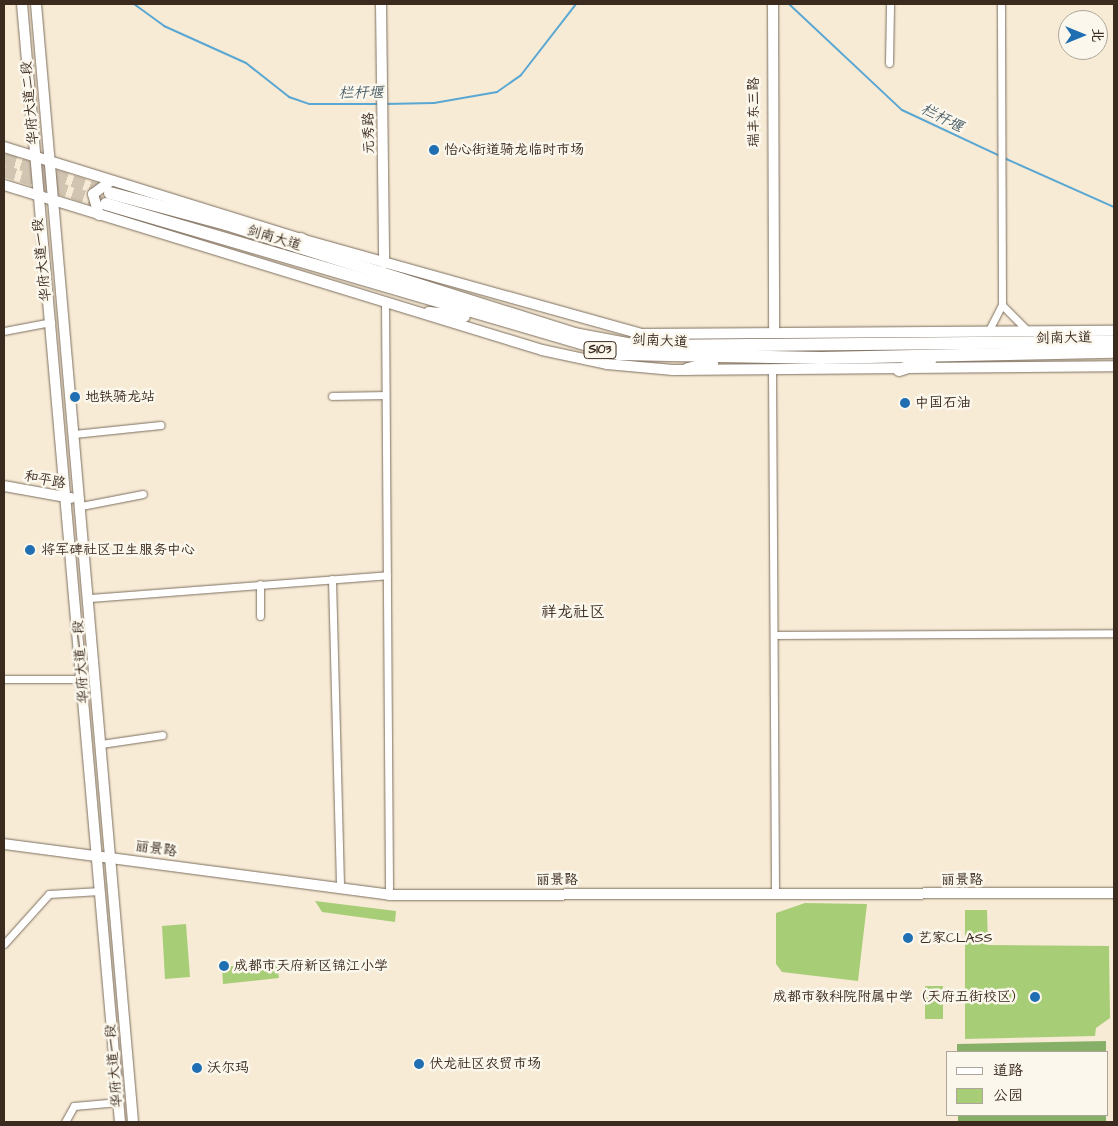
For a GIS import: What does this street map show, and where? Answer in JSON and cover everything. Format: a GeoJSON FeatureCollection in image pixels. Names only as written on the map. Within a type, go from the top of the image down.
{"type":"FeatureCollection","features":[{"type":"Feature","properties":{"kind":"highway","name":"剑南大道"},"geometry":{"type":"LineString","coordinates":[[109,193],[226,224],[341,264],[574,334],[639,346],[1114,342]]}},
{"type":"Feature","properties":{"kind":"highway","name":"剑南大道"},"geometry":{"type":"LineString","coordinates":[[109,193],[486,317],[618,354],[781,358],[1114,352]]}},
{"type":"Feature","properties":{"kind":"highway"},"geometry":{"type":"LineString","coordinates":[[301,239],[341,264]]}},
{"type":"Feature","properties":{"kind":"highway"},"geometry":{"type":"LineString","coordinates":[[430,313],[486,317]]}},
{"type":"Feature","properties":{"kind":"highway"},"geometry":{"type":"LineString","coordinates":[[899,370],[941,356]]}},
{"type":"Feature","properties":{"kind":"highway"},"geometry":{"type":"LineString","coordinates":[[688,369],[708,363],[781,358]]}},
{"type":"Feature","properties":{"kind":"main road"},"geometry":{"type":"LineString","coordinates":[[22,4],[37,197],[51,322],[120,1122]]}},
{"type":"Feature","properties":{"kind":"main road","name":"华府大道二段"},"geometry":{"type":"LineString","coordinates":[[36,4],[49,162],[50,201]]}},
{"type":"Feature","properties":{"kind":"main road","name":"元秀路"},"geometry":{"type":"LineString","coordinates":[[375,4],[379,112],[380,262]]}},
{"type":"Feature","properties":{"kind":"main road","name":"元秀路"},"geometry":{"type":"LineString","coordinates":[[378,96],[381,4]]}},
{"type":"Feature","properties":{"kind":"main road","name":"瑞丰东三路"},"geometry":{"type":"LineString","coordinates":[[768,4],[768,211],[774,218]]}},
{"type":"Feature","properties":{"kind":"main road"},"geometry":{"type":"LineString","coordinates":[[773,4],[774,333]]}},
{"type":"Feature","properties":{"kind":"main road"},"geometry":{"type":"LineString","coordinates":[[4,147],[49,162],[109,193],[301,239],[641,334],[1114,331]]}},
{"type":"Feature","properties":{"kind":"main road"},"geometry":{"type":"LineString","coordinates":[[4,185],[50,201],[579,359],[688,369],[899,370],[1114,366]]}},
{"type":"Feature","properties":{"kind":"main road"},"geometry":{"type":"LineString","coordinates":[[99,215],[93,194],[109,193]]}},
{"type":"Feature","properties":{"kind":"main road","name":"华府大道一段"},"geometry":{"type":"LineString","coordinates":[[50,201],[90,598],[133,1122]]}},
{"type":"Feature","properties":{"kind":"main road","name":"和平路"},"geometry":{"type":"LineString","coordinates":[[4,486],[81,502]]}},
{"type":"Feature","properties":{"kind":"main road","name":"丽景路"},"geometry":{"type":"LineString","coordinates":[[4,844],[389,895],[1114,893]]}},
{"type":"Feature","properties":{"kind":"street"},"geometry":{"type":"LineString","coordinates":[[889,63],[890,4]]}},
{"type":"Feature","properties":{"kind":"street"},"geometry":{"type":"LineString","coordinates":[[988,332],[1002,305],[1001,4]]}},
{"type":"Feature","properties":{"kind":"street"},"geometry":{"type":"LineString","coordinates":[[385,301],[389,895]]}},
{"type":"Feature","properties":{"kind":"street"},"geometry":{"type":"LineString","coordinates":[[1002,305],[1028,332]]}},
{"type":"Feature","properties":{"kind":"street"},"geometry":{"type":"LineString","coordinates":[[4,331],[51,322]]}},
{"type":"Feature","properties":{"kind":"street"},"geometry":{"type":"LineString","coordinates":[[772,368],[775,894]]}},
{"type":"Feature","properties":{"kind":"street"},"geometry":{"type":"LineString","coordinates":[[332,396],[386,395]]}},
{"type":"Feature","properties":{"kind":"street"},"geometry":{"type":"LineString","coordinates":[[74,434],[161,425]]}},
{"type":"Feature","properties":{"kind":"street"},"geometry":{"type":"LineString","coordinates":[[81,502],[143,494]]}},
{"type":"Feature","properties":{"kind":"street"},"geometry":{"type":"LineString","coordinates":[[90,598],[387,575]]}},
{"type":"Feature","properties":{"kind":"street"},"geometry":{"type":"LineString","coordinates":[[332,579],[340,888]]}},
{"type":"Feature","properties":{"kind":"street"},"geometry":{"type":"LineString","coordinates":[[260,584],[260,616]]}},
{"type":"Feature","properties":{"kind":"street"},"geometry":{"type":"LineString","coordinates":[[774,635],[1114,633]]}},
{"type":"Feature","properties":{"kind":"street"},"geometry":{"type":"LineString","coordinates":[[4,679],[82,679]]}},
{"type":"Feature","properties":{"kind":"street"},"geometry":{"type":"LineString","coordinates":[[102,744],[162,735]]}},
{"type":"Feature","properties":{"kind":"street"},"geometry":{"type":"LineString","coordinates":[[4,944],[49,894],[100,891]]}},
{"type":"Feature","properties":{"kind":"street"},"geometry":{"type":"LineString","coordinates":[[65,1122],[74,1106],[118,1102]]}},
{"type":"Feature","properties":{"kind":"green space"},"geometry":{"type":"Polygon","coordinates":[[[315,901],[396,911],[395,922],[322,912],[315,901]]]}},
{"type":"Feature","properties":{"kind":"green space"},"geometry":{"type":"Polygon","coordinates":[[[805,903],[867,904],[858,981],[782,972],[776,964],[776,913],[805,903]]]}},
{"type":"Feature","properties":{"kind":"green space","name":"成都市教科院附属中学（天府五街校区）"},"geometry":{"type":"Polygon","coordinates":[[[965,910],[987,910],[988,945],[1109,946],[1110,1018],[1096,1028],[1095,1036],[965,1039],[965,910]]]}},
{"type":"Feature","properties":{"kind":"green space"},"geometry":{"type":"Polygon","coordinates":[[[186,924],[190,977],[165,979],[162,926],[186,924]]]}},
{"type":"Feature","properties":{"kind":"green space"},"geometry":{"type":"Polygon","coordinates":[[[277,962],[279,978],[223,984],[222,967],[277,962]]]}},
{"type":"Feature","properties":{"kind":"green space"},"geometry":{"type":"Polygon","coordinates":[[[925,986],[943,986],[943,1019],[925,1019],[925,986]]]}},
{"type":"Feature","properties":{"kind":"green space"},"geometry":{"type":"Polygon","coordinates":[[[1106,1041],[1106,1051],[957,1051],[957,1044],[1106,1041]]]}},
{"type":"Feature","properties":{"kind":"green space"},"geometry":{"type":"Polygon","coordinates":[[[958,1116],[1106,1116],[1106,1122],[958,1122],[958,1116]]]}},
{"type":"Feature","properties":{"kind":"waterway","name":"栏杆堰"},"geometry":{"type":"LineString","coordinates":[[134,4],[164,26],[246,63],[289,97],[309,104],[378,104]]}},
{"type":"Feature","properties":{"kind":"waterway","name":"栏杆堰"},"geometry":{"type":"LineString","coordinates":[[385,104],[434,103],[497,92],[521,75],[576,4]]}},
{"type":"Feature","properties":{"kind":"waterway","name":"栏杆堰"},"geometry":{"type":"LineString","coordinates":[[789,4],[902,110],[1000,156]]}},
{"type":"Feature","properties":{"kind":"waterway","name":"栏杆堰"},"geometry":{"type":"LineString","coordinates":[[1004,158],[1114,207]]}},
{"type":"Feature","properties":{"kind":"tunnel"},"geometry":{"type":"LineString","coordinates":[[4,159],[110,193]]}},
{"type":"Feature","properties":{"kind":"tunnel"},"geometry":{"type":"LineString","coordinates":[[4,171],[104,203]]}},
{"type":"Feature","properties":{"kind":"place","name":"怡心街道骑龙临时市场"},"geometry":{"type":"Point","coordinates":[434,150]}},
{"type":"Feature","properties":{"kind":"place","name":"地铁骑龙站"},"geometry":{"type":"Point","coordinates":[75,397]}},
{"type":"Feature","properties":{"kind":"place","name":"中国石油"},"geometry":{"type":"Point","coordinates":[905,403]}},
{"type":"Feature","properties":{"kind":"place","name":"将军碑社区卫生服务中心"},"geometry":{"type":"Point","coordinates":[30,550]}},
{"type":"Feature","properties":{"kind":"place","name":"艺家CLASS"},"geometry":{"type":"Point","coordinates":[908,938]}},
{"type":"Feature","properties":{"kind":"place","name":"成都市天府新区锦江小学"},"geometry":{"type":"Point","coordinates":[224,966]}},
{"type":"Feature","properties":{"kind":"place","name":"成都市教科院附属中学（天府五街校区）"},"geometry":{"type":"Point","coordinates":[1035,997]}},
{"type":"Feature","properties":{"kind":"place","name":"伏龙社区农贸市场"},"geometry":{"type":"Point","coordinates":[419,1064]}},
{"type":"Feature","properties":{"kind":"place","name":"沃尔玛"},"geometry":{"type":"Point","coordinates":[197,1068]}},
{"type":"Feature","properties":{"kind":"district","name":"祥龙社区"},"geometry":{"type":"Point","coordinates":[573,612]}}]}
